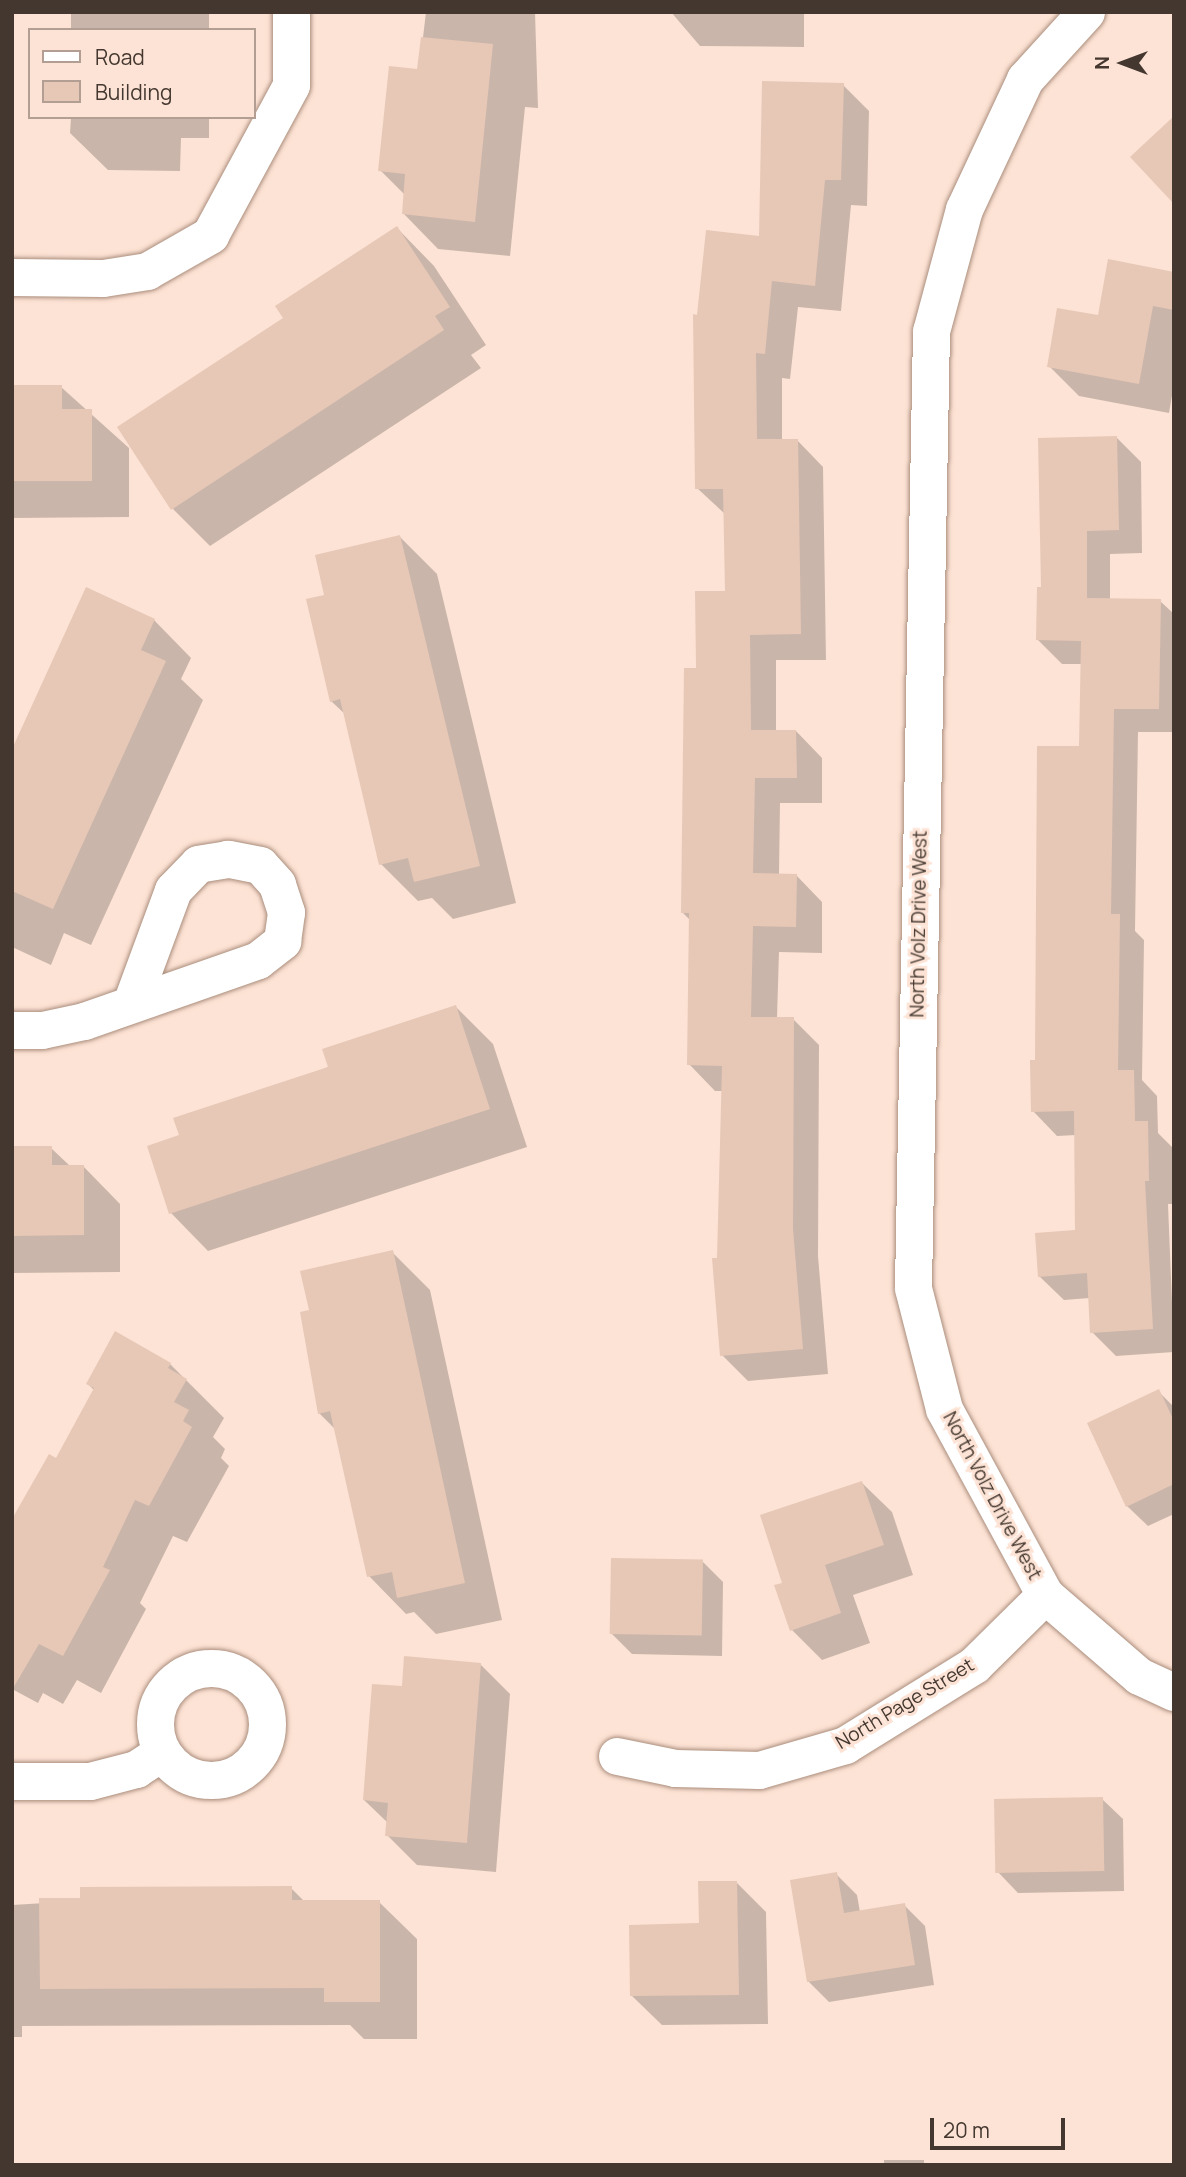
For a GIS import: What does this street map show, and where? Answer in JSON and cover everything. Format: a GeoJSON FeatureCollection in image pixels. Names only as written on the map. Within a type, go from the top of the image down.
{"type":"FeatureCollection","features":[{"type":"Feature","properties":{"kind":"street"},"geometry":{"type":"LineString","coordinates":[[12,278],[103,278],[147,271],[210,236],[291,85],[291,12]]}},
{"type":"Feature","properties":{"kind":"street","name":"North Volz Drive West"},"geometry":{"type":"LineString","coordinates":[[1086,12],[1025,79],[964,209],[931,331],[913,1288],[944,1409],[1045,1595],[1139,1676],[1174,1692]]}},
{"type":"Feature","properties":{"kind":"street"},"geometry":{"type":"LineString","coordinates":[[12,1030],[42,1030],[84,1021],[132,1001],[258,960],[282,941],[286,912],[277,884],[260,865],[228,859],[198,864],[173,890],[132,1001]]}},
{"type":"Feature","properties":{"kind":"street","name":"North Page Street"},"geometry":{"type":"LineString","coordinates":[[617,1756],[676,1768],[760,1770],[845,1745],[974,1665],[1045,1595]]}},
{"type":"Feature","properties":{"kind":"street"},"geometry":{"type":"LineString","coordinates":[[12,1781],[90,1781],[136,1769],[162,1752]]}},
{"type":"Feature","properties":{"kind":"building"},"geometry":{"type":"Polygon","coordinates":[[[421,37],[493,44],[475,222],[402,214],[405,174],[378,171],[389,66],[417,69],[421,37]]]}},
{"type":"Feature","properties":{"kind":"building"},"geometry":{"type":"Polygon","coordinates":[[[762,81],[844,83],[841,180],[825,180],[815,286],[772,281],[765,354],[756,353],[757,439],[798,439],[801,634],[750,635],[751,730],[796,730],[797,778],[755,778],[753,873],[797,874],[796,927],[753,926],[751,1017],[794,1017],[793,1229],[803,1349],[720,1356],[712,1258],[717,1258],[722,1066],[687,1065],[689,913],[681,913],[684,668],[696,668],[695,591],[725,591],[723,489],[695,489],[693,314],[697,315],[706,230],[759,236],[762,81]]]}},
{"type":"Feature","properties":{"kind":"building"},"geometry":{"type":"Polygon","coordinates":[[[1174,116],[1174,204],[1130,157],[1174,116]]]}},
{"type":"Feature","properties":{"kind":"building"},"geometry":{"type":"Polygon","coordinates":[[[397,226],[450,307],[435,316],[444,330],[171,510],[117,427],[283,318],[275,306],[397,226]]]}},
{"type":"Feature","properties":{"kind":"building"},"geometry":{"type":"Polygon","coordinates":[[[1108,259],[1174,272],[1174,310],[1153,306],[1139,384],[1047,367],[1057,308],[1098,315],[1108,259]]]}},
{"type":"Feature","properties":{"kind":"building"},"geometry":{"type":"Polygon","coordinates":[[[12,385],[62,385],[62,409],[92,409],[92,481],[12,481],[12,385]]]}},
{"type":"Feature","properties":{"kind":"building"},"geometry":{"type":"Polygon","coordinates":[[[1117,436],[1119,530],[1087,531],[1087,598],[1161,599],[1159,709],[1114,709],[1111,914],[1120,914],[1118,1070],[1134,1070],[1135,1121],[1148,1121],[1149,1181],[1145,1181],[1153,1329],[1090,1333],[1087,1273],[1038,1277],[1035,1233],[1075,1230],[1074,1111],[1031,1112],[1030,1060],[1035,1060],[1037,746],[1079,746],[1081,641],[1036,640],[1037,587],[1041,587],[1038,438],[1117,436]]]}},
{"type":"Feature","properties":{"kind":"building"},"geometry":{"type":"Polygon","coordinates":[[[400,535],[480,866],[414,882],[408,858],[379,865],[340,699],[330,702],[306,599],[324,595],[315,555],[400,535]]]}},
{"type":"Feature","properties":{"kind":"building"},"geometry":{"type":"Polygon","coordinates":[[[86,587],[155,619],[141,650],[166,661],[53,909],[12,891],[12,749],[86,587]]]}},
{"type":"Feature","properties":{"kind":"building"},"geometry":{"type":"Polygon","coordinates":[[[456,1005],[490,1109],[169,1214],[147,1146],[179,1135],[173,1118],[328,1067],[322,1049],[456,1005]]]}},
{"type":"Feature","properties":{"kind":"building"},"geometry":{"type":"Polygon","coordinates":[[[12,1146],[52,1146],[52,1165],[84,1165],[84,1235],[12,1236],[12,1146]]]}},
{"type":"Feature","properties":{"kind":"building"},"geometry":{"type":"Polygon","coordinates":[[[393,1250],[465,1583],[397,1598],[392,1572],[367,1577],[330,1411],[318,1414],[300,1312],[309,1310],[300,1271],[393,1250]]]}},
{"type":"Feature","properties":{"kind":"building"},"geometry":{"type":"Polygon","coordinates":[[[115,1331],[171,1363],[168,1368],[187,1379],[174,1402],[189,1410],[183,1421],[192,1427],[149,1506],[135,1500],[103,1567],[110,1570],[63,1656],[39,1644],[12,1690],[12,1519],[49,1454],[56,1458],[94,1388],[86,1384],[115,1331]]]}},
{"type":"Feature","properties":{"kind":"building"},"geometry":{"type":"Polygon","coordinates":[[[1159,1389],[1174,1421],[1174,1484],[1126,1507],[1087,1423],[1159,1389]]]}},
{"type":"Feature","properties":{"kind":"building"},"geometry":{"type":"Polygon","coordinates":[[[862,1481],[884,1545],[825,1565],[841,1613],[790,1631],[774,1585],[782,1583],[760,1515],[862,1481]]]}},
{"type":"Feature","properties":{"kind":"building"},"geometry":{"type":"Polygon","coordinates":[[[611,1558],[703,1560],[702,1636],[610,1634],[611,1558]]]}},
{"type":"Feature","properties":{"kind":"building"},"geometry":{"type":"Polygon","coordinates":[[[404,1656],[481,1663],[467,1843],[385,1836],[388,1803],[363,1800],[372,1684],[402,1686],[404,1656]]]}},
{"type":"Feature","properties":{"kind":"building"},"geometry":{"type":"Polygon","coordinates":[[[1103,1797],[1104,1871],[995,1873],[994,1799],[1103,1797]]]}},
{"type":"Feature","properties":{"kind":"building"},"geometry":{"type":"Polygon","coordinates":[[[837,1872],[844,1913],[905,1903],[915,1965],[807,1982],[790,1880],[837,1872]]]}},
{"type":"Feature","properties":{"kind":"building"},"geometry":{"type":"Polygon","coordinates":[[[698,1881],[737,1881],[739,1995],[630,1996],[629,1925],[699,1923],[698,1881]]]}},
{"type":"Feature","properties":{"kind":"building"},"geometry":{"type":"Polygon","coordinates":[[[292,1886],[292,1900],[380,1900],[380,2002],[324,2002],[324,1988],[40,1989],[39,1898],[80,1898],[80,1887],[292,1886]]]}}]}
